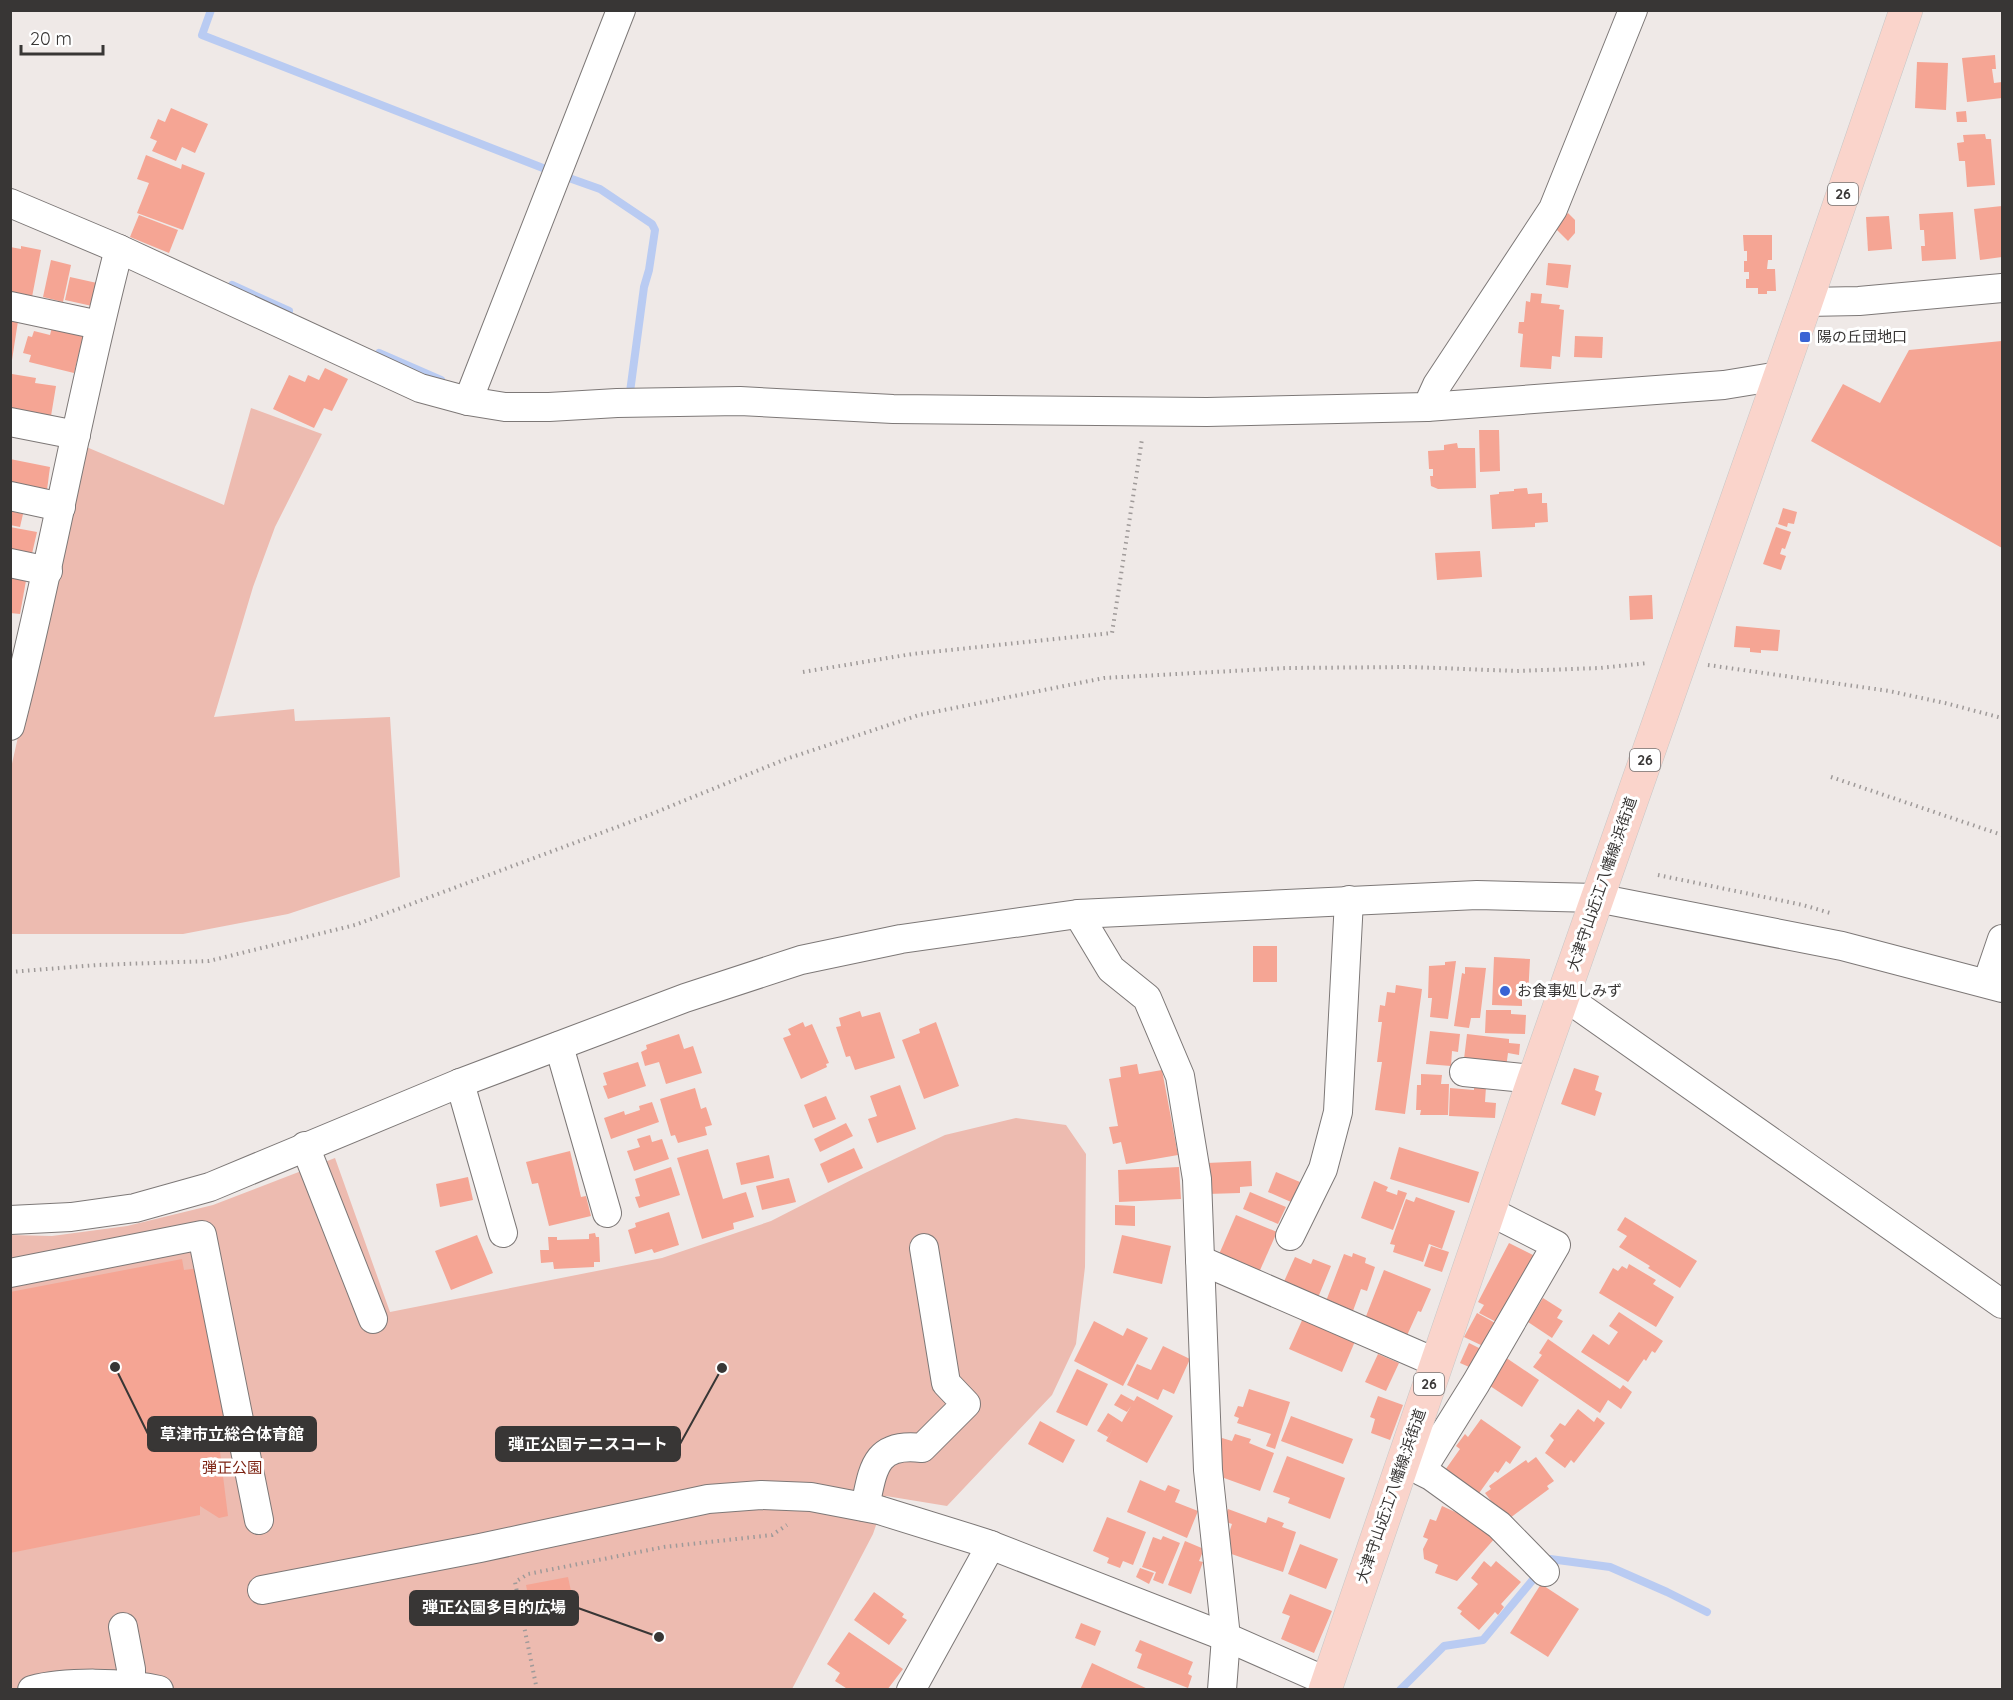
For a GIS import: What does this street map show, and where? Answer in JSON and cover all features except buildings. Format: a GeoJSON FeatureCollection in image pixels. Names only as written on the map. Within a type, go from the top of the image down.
{"type":"FeatureCollection","features":[{"type":"Feature","properties":{"kind":"main road","name":"大津守山近江八幡線;浜街道"},"geometry":{"type":"LineString","coordinates":[[1326,1686],[1411,1469],[1437,1363],[1906,10]]}},
{"type":"Feature","properties":{"kind":"street"},"geometry":{"type":"LineString","coordinates":[[468,401],[621,10]]}},
{"type":"Feature","properties":{"kind":"street"},"geometry":{"type":"LineString","coordinates":[[1427,407],[1437,385],[1553,209],[1634,10]]}},
{"type":"Feature","properties":{"kind":"street"},"geometry":{"type":"LineString","coordinates":[[10,203],[119,249],[420,388],[468,401],[505,407],[740,401],[893,409],[1147,412],[1427,407],[1724,385],[1779,376]]}},
{"type":"Feature","properties":{"kind":"street"},"geometry":{"type":"LineString","coordinates":[[10,726],[22,627],[48,571],[99,325],[119,249]]}},
{"type":"Feature","properties":{"kind":"street"},"geometry":{"type":"LineString","coordinates":[[1806,302],[1859,301],[2002,288]]}},
{"type":"Feature","properties":{"kind":"street"},"geometry":{"type":"LineString","coordinates":[[10,306],[99,325]]}},
{"type":"Feature","properties":{"kind":"street"},"geometry":{"type":"LineString","coordinates":[[10,422],[76,435]]}},
{"type":"Feature","properties":{"kind":"street"},"geometry":{"type":"LineString","coordinates":[[10,496],[61,507]]}},
{"type":"Feature","properties":{"kind":"street"},"geometry":{"type":"LineString","coordinates":[[10,563],[48,571]]}},
{"type":"Feature","properties":{"kind":"street"},"geometry":{"type":"LineString","coordinates":[[10,1220],[71,1217],[135,1208],[210,1187],[460,1083],[685,998],[801,960],[901,939],[1078,914],[1477,895],[1597,898],[1842,946],[1995,985],[2002,939]]}},
{"type":"Feature","properties":{"kind":"street"},"geometry":{"type":"LineString","coordinates":[[1290,1236],[1323,1170],[1338,1112],[1349,900]]}},
{"type":"Feature","properties":{"kind":"street"},"geometry":{"type":"LineString","coordinates":[[1078,914],[1111,969],[1147,998],[1180,1076],[1197,1179],[1208,1470],[1226,1637],[1222,1689]]}},
{"type":"Feature","properties":{"kind":"street"},"geometry":{"type":"LineString","coordinates":[[1564,996],[2002,1305]]}},
{"type":"Feature","properties":{"kind":"street"},"geometry":{"type":"LineString","coordinates":[[559,1046],[607,1213]]}},
{"type":"Feature","properties":{"kind":"street"},"geometry":{"type":"LineString","coordinates":[[1464,1072],[1534,1079]]}},
{"type":"Feature","properties":{"kind":"street"},"geometry":{"type":"LineString","coordinates":[[460,1083],[502,1233]]}},
{"type":"Feature","properties":{"kind":"street"},"geometry":{"type":"LineString","coordinates":[[305,1146],[373,1319]]}},
{"type":"Feature","properties":{"kind":"street"},"geometry":{"type":"LineString","coordinates":[[1489,1211],[1556,1245],[1476,1383],[1411,1469],[1431,1476],[1499,1525],[1545,1572]]}},
{"type":"Feature","properties":{"kind":"street"},"geometry":{"type":"LineString","coordinates":[[10,1273],[202,1235],[259,1520]]}},
{"type":"Feature","properties":{"kind":"street"},"geometry":{"type":"LineString","coordinates":[[872,1509],[873,1469],[879,1460],[888,1452],[899,1447],[922,1448],[966,1404],[946,1383],[924,1248]]}},
{"type":"Feature","properties":{"kind":"street"},"geometry":{"type":"LineString","coordinates":[[1200,1260],[1437,1363]]}},
{"type":"Feature","properties":{"kind":"street"},"geometry":{"type":"LineString","coordinates":[[262,1590],[480,1548],[708,1499],[761,1495],[811,1497],[872,1509],[991,1545],[1226,1637],[1326,1686]]}},
{"type":"Feature","properties":{"kind":"street"},"geometry":{"type":"LineString","coordinates":[[911,1689],[991,1545]]}},
{"type":"Feature","properties":{"kind":"street"},"geometry":{"type":"LineString","coordinates":[[123,1627],[131,1669],[131,1684]]}},
{"type":"Feature","properties":{"kind":"street"},"geometry":{"type":"LineString","coordinates":[[32,1689],[131,1684],[159,1689]]}},
{"type":"Feature","properties":{"kind":"path"},"geometry":{"type":"LineString","coordinates":[[803,672],[912,654],[1112,633],[1147,412]]}},
{"type":"Feature","properties":{"kind":"path"},"geometry":{"type":"LineString","coordinates":[[10,972],[97,964],[209,961],[355,925],[649,815],[786,759],[919,715],[1104,678],[1287,668],[1411,667],[1517,671],[1600,668],[1676,671],[1889,691],[2002,718]]}},
{"type":"Feature","properties":{"kind":"path"},"geometry":{"type":"LineString","coordinates":[[1831,777],[2002,835]]}},
{"type":"Feature","properties":{"kind":"path"},"geometry":{"type":"LineString","coordinates":[[537,1689],[515,1582],[528,1574],[664,1547],[772,1535],[792,1522]]}},
{"type":"Feature","properties":{"kind":"green space"},"geometry":{"type":"Polygon","coordinates":[[[251,408],[322,434],[275,527],[253,587],[214,717],[294,709],[295,721],[390,717],[400,877],[288,914],[183,934],[11,934],[11,768],[84,446],[224,505],[251,408]]]}},
{"type":"Feature","properties":{"kind":"green space","name":"弾正公園"},"geometry":{"type":"Polygon","coordinates":[[[1016,1118],[1066,1125],[1086,1154],[1085,1267],[1076,1344],[1052,1395],[947,1506],[886,1496],[873,1534],[792,1689],[11,1690],[11,1235],[52,1236],[127,1226],[213,1205],[335,1158],[390,1312],[662,1258],[771,1221],[945,1135],[1016,1118]]]}},
{"type":"Feature","properties":{"kind":"waterway"},"geometry":{"type":"LineString","coordinates":[[211,10],[202,35],[548,170]]}},
{"type":"Feature","properties":{"kind":"waterway"},"geometry":{"type":"LineString","coordinates":[[569,178],[600,189],[652,224],[655,230],[644,287],[630,392],[626,392]]}},
{"type":"Feature","properties":{"kind":"waterway"},"geometry":{"type":"LineString","coordinates":[[232,285],[289,311]]}},
{"type":"Feature","properties":{"kind":"waterway"},"geometry":{"type":"LineString","coordinates":[[379,353],[441,380]]}},
{"type":"Feature","properties":{"kind":"waterway"},"geometry":{"type":"LineString","coordinates":[[1400,1690],[1444,1646],[1483,1640],[1550,1559],[1610,1567],[1707,1612]]}},
{"type":"Feature","properties":{"kind":"place","name":"陽の丘団地口"},"geometry":{"type":"Point","coordinates":[1805,337]}},
{"type":"Feature","properties":{"kind":"place","name":"お食事処しみず"},"geometry":{"type":"Point","coordinates":[1505,991]}},
{"type":"Feature","properties":{"kind":"place","name":"草津市立総合体育館"},"geometry":{"type":"Point","coordinates":[115,1367]}},
{"type":"Feature","properties":{"kind":"place","name":"弾正公園テニスコート"},"geometry":{"type":"Point","coordinates":[722,1368]}},
{"type":"Feature","properties":{"kind":"place","name":"弾正公園多目的広場"},"geometry":{"type":"Point","coordinates":[659,1637]}}]}
